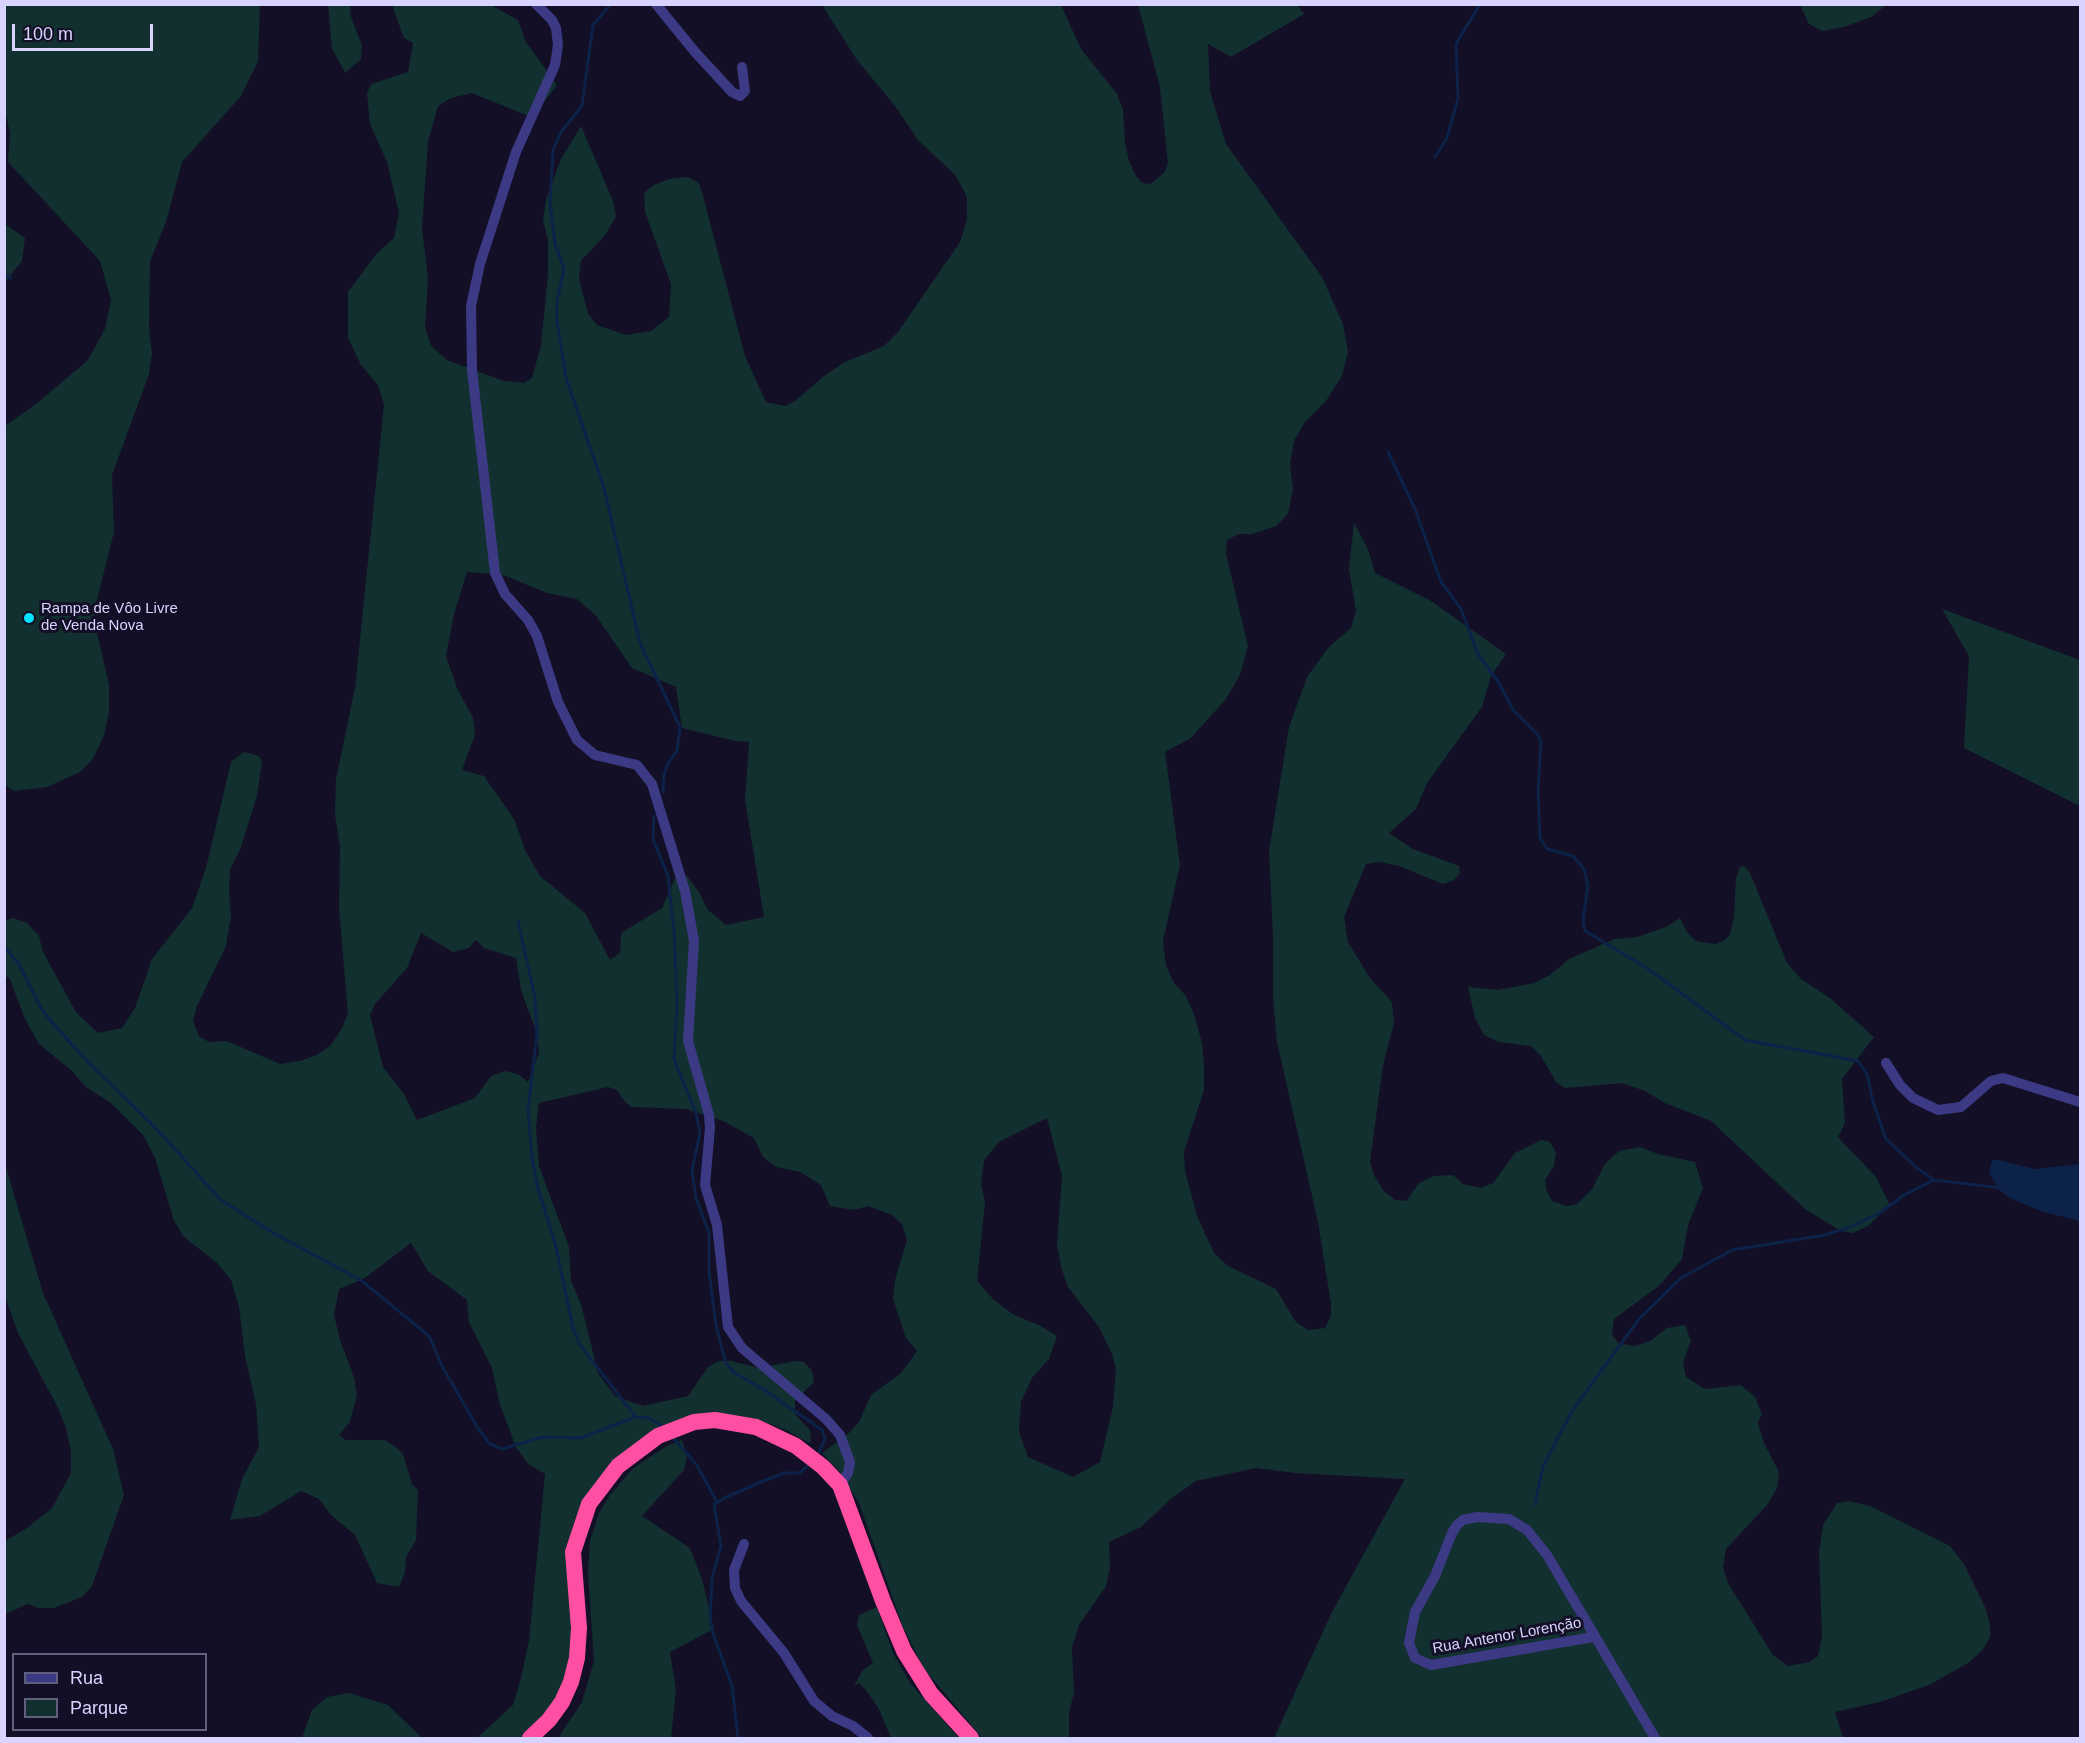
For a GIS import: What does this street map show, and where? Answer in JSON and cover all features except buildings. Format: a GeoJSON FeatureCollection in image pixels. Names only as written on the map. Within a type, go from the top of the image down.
{"type":"FeatureCollection","features":[{"type":"Feature","properties":{"kind":"highway"},"geometry":{"type":"LineString","coordinates":[[530,1738],[556,1711],[571,1682],[577,1658],[579,1628],[573,1552],[589,1504],[618,1466],[658,1436],[694,1422],[715,1420],[756,1427],[796,1446],[823,1467],[840,1485],[904,1651],[931,1694],[971,1738]]}},
{"type":"Feature","properties":{"kind":"street"},"geometry":{"type":"LineString","coordinates":[[536,4],[552,20],[556,28],[558,45],[555,65],[516,152],[480,264],[471,306],[472,370],[495,573],[505,594],[528,620],[537,636],[558,702],[577,740],[595,755],[637,765],[646,773],[652,784],[685,891],[694,941],[688,1041],[709,1115],[705,1185],[717,1225],[728,1327],[742,1348],[826,1419],[840,1435],[850,1462],[848,1473],[840,1485]]}},
{"type":"Feature","properties":{"kind":"street"},"geometry":{"type":"LineString","coordinates":[[656,4],[690,47],[732,92],[740,96],[745,91],[742,67]]}},
{"type":"Feature","properties":{"kind":"street"},"geometry":{"type":"LineString","coordinates":[[1886,1063],[1913,1098],[1938,1110],[1961,1107],[1990,1081],[2003,1078],[2080,1102]]}},
{"type":"Feature","properties":{"kind":"street","name":"Rua Antenor Lorenção"},"geometry":{"type":"LineString","coordinates":[[1593,1637],[1431,1665],[1414,1658],[1409,1643],[1415,1612],[1435,1576],[1452,1533],[1463,1520],[1477,1517],[1509,1519],[1519,1524],[1536,1539],[1655,1738]]}},
{"type":"Feature","properties":{"kind":"street"},"geometry":{"type":"LineString","coordinates":[[744,1544],[734,1570],[735,1588],[741,1601],[784,1653],[814,1701],[832,1716],[853,1726],[868,1738]]}},
{"type":"Feature","properties":{"kind":"green space"},"geometry":{"type":"Polygon","coordinates":[[[1800,4],[1886,5],[1871,17],[1844,27],[1822,31],[1809,24],[1800,4]]]}},
{"type":"Feature","properties":{"kind":"green space"},"geometry":{"type":"Polygon","coordinates":[[[4,5],[260,5],[258,61],[241,96],[182,162],[166,222],[150,261],[149,328],[152,353],[149,374],[112,475],[114,532],[96,604],[95,624],[109,685],[109,712],[104,735],[93,759],[80,772],[47,787],[14,791],[4,784],[5,426],[36,404],[88,360],[105,329],[111,300],[100,261],[8,162],[10,133],[4,106],[4,5]]]}},
{"type":"Feature","properties":{"kind":"green space"},"geometry":{"type":"Polygon","coordinates":[[[328,5],[350,5],[351,17],[362,45],[361,59],[345,73],[332,48],[328,5]]]}},
{"type":"Feature","properties":{"kind":"green space"},"geometry":{"type":"Polygon","coordinates":[[[392,5],[491,5],[518,20],[526,42],[557,85],[536,113],[526,115],[472,93],[451,98],[438,106],[428,142],[422,228],[428,278],[425,327],[431,346],[447,360],[504,381],[524,383],[532,378],[541,345],[548,274],[548,240],[543,221],[546,200],[561,159],[581,126],[613,201],[616,216],[606,234],[581,261],[579,279],[588,313],[597,325],[626,335],[651,331],[669,317],[671,284],[645,212],[644,193],[654,185],[669,179],[688,177],[699,183],[702,192],[745,356],[766,402],[785,406],[795,401],[824,376],[845,362],[884,346],[898,332],[960,242],[967,219],[967,197],[956,176],[918,140],[895,106],[857,60],[822,5],[1061,5],[1081,49],[1117,94],[1123,109],[1125,143],[1129,161],[1142,183],[1150,184],[1164,173],[1168,163],[1160,87],[1138,5],[1297,5],[1304,14],[1231,57],[1208,44],[1210,91],[1226,144],[1322,277],[1343,324],[1348,352],[1342,376],[1326,401],[1305,422],[1294,441],[1290,464],[1293,489],[1288,514],[1276,526],[1252,534],[1239,534],[1227,540],[1226,554],[1248,646],[1240,675],[1226,699],[1191,738],[1165,752],[1180,865],[1163,941],[1166,966],[1174,983],[1186,996],[1195,1017],[1202,1043],[1204,1066],[1204,1090],[1184,1152],[1185,1171],[1197,1216],[1214,1253],[1228,1266],[1276,1289],[1296,1322],[1308,1330],[1325,1328],[1331,1316],[1331,1304],[1318,1222],[1277,1042],[1273,998],[1269,851],[1289,727],[1307,677],[1328,648],[1351,628],[1356,611],[1349,569],[1354,523],[1368,549],[1375,573],[1431,601],[1506,654],[1491,676],[1482,707],[1427,783],[1416,809],[1389,833],[1413,849],[1459,866],[1460,873],[1454,880],[1443,884],[1399,866],[1380,862],[1366,864],[1344,917],[1348,942],[1370,978],[1392,1002],[1394,1023],[1383,1065],[1370,1162],[1374,1175],[1383,1190],[1395,1200],[1406,1201],[1419,1183],[1434,1176],[1453,1175],[1463,1184],[1481,1188],[1493,1183],[1515,1153],[1541,1140],[1550,1142],[1556,1152],[1554,1166],[1545,1180],[1547,1192],[1552,1201],[1567,1206],[1577,1204],[1592,1189],[1605,1164],[1619,1151],[1640,1147],[1658,1154],[1695,1162],[1703,1188],[1688,1225],[1682,1259],[1659,1286],[1614,1319],[1612,1334],[1618,1343],[1635,1346],[1650,1341],[1667,1328],[1685,1325],[1691,1341],[1683,1362],[1686,1377],[1705,1389],[1741,1385],[1755,1397],[1762,1414],[1758,1423],[1764,1443],[1779,1472],[1777,1488],[1767,1505],[1726,1549],[1723,1567],[1729,1585],[1773,1655],[1788,1666],[1810,1662],[1818,1656],[1822,1637],[1819,1553],[1823,1525],[1837,1503],[1849,1501],[1870,1506],[1950,1546],[1964,1564],[1985,1607],[1990,1624],[1990,1637],[1982,1651],[1968,1663],[1929,1685],[1880,1702],[1835,1712],[1843,1738],[1274,1738],[1332,1612],[1405,1479],[1296,1473],[1256,1468],[1196,1481],[1172,1498],[1141,1527],[1109,1542],[1110,1568],[1106,1586],[1079,1625],[1072,1647],[1074,1692],[1069,1713],[1069,1738],[982,1738],[926,1671],[918,1657],[903,1627],[859,1503],[839,1471],[822,1453],[850,1432],[859,1422],[871,1395],[901,1373],[917,1351],[906,1338],[893,1299],[895,1280],[907,1240],[902,1224],[892,1215],[868,1206],[854,1210],[830,1206],[821,1185],[800,1172],[776,1167],[763,1157],[754,1138],[723,1121],[686,1109],[632,1107],[625,1102],[617,1090],[608,1087],[539,1103],[536,1128],[539,1166],[569,1247],[571,1281],[581,1304],[598,1373],[615,1396],[643,1406],[688,1396],[708,1367],[719,1361],[731,1361],[759,1368],[795,1361],[804,1362],[812,1371],[814,1382],[795,1401],[795,1414],[810,1430],[811,1441],[809,1443],[786,1430],[762,1421],[672,1425],[582,1511],[577,1659],[535,1738],[477,1738],[513,1705],[521,1678],[529,1641],[545,1474],[528,1464],[516,1447],[500,1405],[492,1368],[469,1322],[467,1300],[428,1271],[411,1243],[365,1278],[339,1289],[334,1315],[340,1340],[354,1377],[357,1395],[350,1422],[339,1435],[346,1440],[385,1440],[396,1447],[403,1454],[412,1484],[418,1490],[416,1540],[406,1557],[405,1572],[399,1587],[377,1583],[355,1535],[331,1515],[319,1499],[301,1491],[260,1516],[230,1520],[242,1479],[259,1447],[256,1404],[245,1356],[239,1307],[231,1280],[217,1263],[184,1237],[174,1221],[155,1158],[143,1135],[111,1103],[86,1087],[71,1070],[39,1044],[25,1019],[9,977],[5,977],[5,921],[13,918],[27,923],[39,936],[43,952],[76,1012],[98,1033],[122,1028],[135,1008],[152,959],[192,908],[206,868],[231,762],[244,752],[259,756],[262,762],[257,796],[241,847],[230,870],[231,915],[226,946],[197,1006],[193,1021],[199,1036],[209,1042],[227,1041],[280,1064],[300,1061],[317,1055],[331,1045],[341,1030],[348,1014],[339,908],[340,847],[335,815],[336,779],[355,688],[384,405],[378,385],[361,365],[348,338],[348,292],[377,253],[394,238],[399,213],[387,162],[370,124],[367,93],[371,84],[408,72],[413,43],[404,38],[392,5]],[[467,572],[454,614],[446,656],[457,688],[473,718],[475,735],[462,770],[484,776],[514,819],[526,852],[540,876],[585,913],[610,960],[620,953],[621,933],[662,908],[676,876],[687,876],[699,892],[708,910],[726,925],[764,917],[745,800],[749,742],[735,741],[682,728],[676,687],[632,668],[596,616],[577,599],[547,593],[503,575],[467,572]],[[421,933],[407,968],[375,1004],[370,1015],[383,1067],[404,1094],[417,1120],[475,1098],[491,1076],[505,1071],[518,1074],[528,1082],[539,1053],[536,1031],[521,990],[516,958],[484,948],[476,940],[469,948],[453,952],[421,933]],[[1047,1118],[999,1142],[984,1160],[981,1184],[985,1203],[977,1281],[993,1299],[1014,1315],[1039,1325],[1057,1336],[1049,1359],[1032,1378],[1021,1402],[1019,1431],[1028,1457],[1073,1477],[1100,1462],[1113,1407],[1116,1369],[1112,1354],[1099,1327],[1068,1287],[1061,1267],[1057,1244],[1062,1176],[1047,1118]]]}},
{"type":"Feature","properties":{"kind":"green space"},"geometry":{"type":"Polygon","coordinates":[[[5,224],[25,238],[22,261],[5,282],[5,224]]]}},
{"type":"Feature","properties":{"kind":"green space"},"geometry":{"type":"Polygon","coordinates":[[[1942,609],[2080,660],[2080,806],[1964,748],[1969,656],[1942,609]]]}},
{"type":"Feature","properties":{"kind":"green space"},"geometry":{"type":"Polygon","coordinates":[[[1744,866],[1750,873],[1787,963],[1801,979],[1830,998],[1874,1037],[1842,1079],[1845,1123],[1838,1137],[1876,1177],[1890,1205],[1868,1226],[1853,1233],[1841,1231],[1805,1209],[1711,1121],[1622,1083],[1565,1088],[1556,1082],[1541,1056],[1531,1046],[1499,1042],[1484,1035],[1475,1018],[1468,987],[1498,990],[1534,983],[1550,975],[1569,959],[1615,939],[1637,937],[1666,927],[1680,918],[1687,932],[1696,941],[1715,944],[1725,940],[1730,934],[1734,918],[1736,878],[1740,867],[1744,866]]]}},
{"type":"Feature","properties":{"kind":"green space"},"geometry":{"type":"Polygon","coordinates":[[[5,1164],[43,1293],[113,1449],[124,1495],[92,1586],[82,1597],[54,1608],[38,1608],[28,1604],[5,1614],[5,1541],[27,1528],[52,1508],[71,1473],[71,1452],[66,1428],[57,1406],[18,1333],[5,1296],[5,1164]]]}},
{"type":"Feature","properties":{"kind":"green space"},"geometry":{"type":"Polygon","coordinates":[[[682,1440],[687,1458],[684,1470],[642,1516],[690,1548],[702,1579],[714,1629],[670,1652],[676,1690],[671,1738],[558,1738],[582,1702],[594,1661],[588,1572],[590,1540],[599,1513],[610,1495],[632,1469],[665,1447],[682,1440]]]}},
{"type":"Feature","properties":{"kind":"green space"},"geometry":{"type":"Polygon","coordinates":[[[877,1607],[893,1653],[910,1683],[959,1738],[891,1738],[878,1707],[859,1683],[854,1686],[862,1671],[873,1663],[857,1625],[859,1615],[877,1607]]]}},
{"type":"Feature","properties":{"kind":"green space"},"geometry":{"type":"Polygon","coordinates":[[[349,1693],[388,1705],[422,1738],[302,1738],[312,1710],[327,1697],[349,1693]]]}},
{"type":"Feature","properties":{"kind":"water"},"geometry":{"type":"Polygon","coordinates":[[[1992,1160],[2034,1169],[2080,1164],[2080,1221],[2043,1212],[2010,1198],[1999,1190],[1989,1172],[1992,1160]]]}},
{"type":"Feature","properties":{"kind":"waterway"},"geometry":{"type":"LineString","coordinates":[[611,4],[593,25],[582,106],[561,132],[553,150],[550,203],[555,244],[564,268],[557,301],[557,321],[566,378],[604,488],[640,643],[680,727],[677,751],[668,763],[664,775],[663,792]]}},
{"type":"Feature","properties":{"kind":"waterway"},"geometry":{"type":"LineString","coordinates":[[1435,157],[1447,138],[1458,98],[1456,44],[1480,4]]}},
{"type":"Feature","properties":{"kind":"waterway"},"geometry":{"type":"LineString","coordinates":[[4,275],[11,278]]}},
{"type":"Feature","properties":{"kind":"waterway"},"geometry":{"type":"LineString","coordinates":[[1388,452],[1415,509],[1441,582],[1461,609],[1478,654],[1499,683],[1513,710],[1538,735],[1541,743],[1538,791],[1540,838],[1547,849],[1573,856],[1584,869],[1588,886],[1583,920],[1585,931],[1647,968],[1745,1040],[1858,1061],[1867,1074],[1873,1102],[1886,1139],[1917,1168],[1934,1180]]}},
{"type":"Feature","properties":{"kind":"waterway"},"geometry":{"type":"LineString","coordinates":[[654,816],[653,839],[668,876],[674,931],[677,1002],[674,1059],[696,1113],[700,1133],[692,1171],[696,1198],[709,1233],[709,1272],[716,1325],[725,1361],[733,1372],[763,1389],[822,1430],[825,1439],[819,1452]]}},
{"type":"Feature","properties":{"kind":"waterway"},"geometry":{"type":"LineString","coordinates":[[518,921],[535,998],[537,1034],[528,1110],[537,1185],[556,1247],[573,1328],[580,1345],[635,1416]]}},
{"type":"Feature","properties":{"kind":"waterway"},"geometry":{"type":"LineString","coordinates":[[4,946],[19,964],[42,1010],[55,1026],[90,1064],[153,1125],[221,1200],[270,1231],[362,1281],[429,1336],[443,1368],[479,1430],[490,1444],[502,1449],[543,1437],[581,1438],[635,1417],[649,1418],[662,1426]]}},
{"type":"Feature","properties":{"kind":"waterway"},"geometry":{"type":"LineString","coordinates":[[1535,1504],[1543,1466],[1572,1411],[1639,1319],[1681,1278],[1732,1250],[1825,1235],[1850,1227],[1878,1214],[1904,1195],[1934,1180],[2002,1188]]}},
{"type":"Feature","properties":{"kind":"waterway"},"geometry":{"type":"LineString","coordinates":[[674,1439],[696,1464],[717,1502]]}},
{"type":"Feature","properties":{"kind":"waterway"},"geometry":{"type":"LineString","coordinates":[[738,1738],[732,1686],[710,1619],[712,1578],[721,1546],[714,1505],[724,1498],[766,1480],[785,1473],[800,1473],[807,1466]]}},
{"type":"Feature","properties":{"kind":"place","name":"Rampa de Vôo Livre de Venda Nova"},"geometry":{"type":"Point","coordinates":[29,618]}}]}
